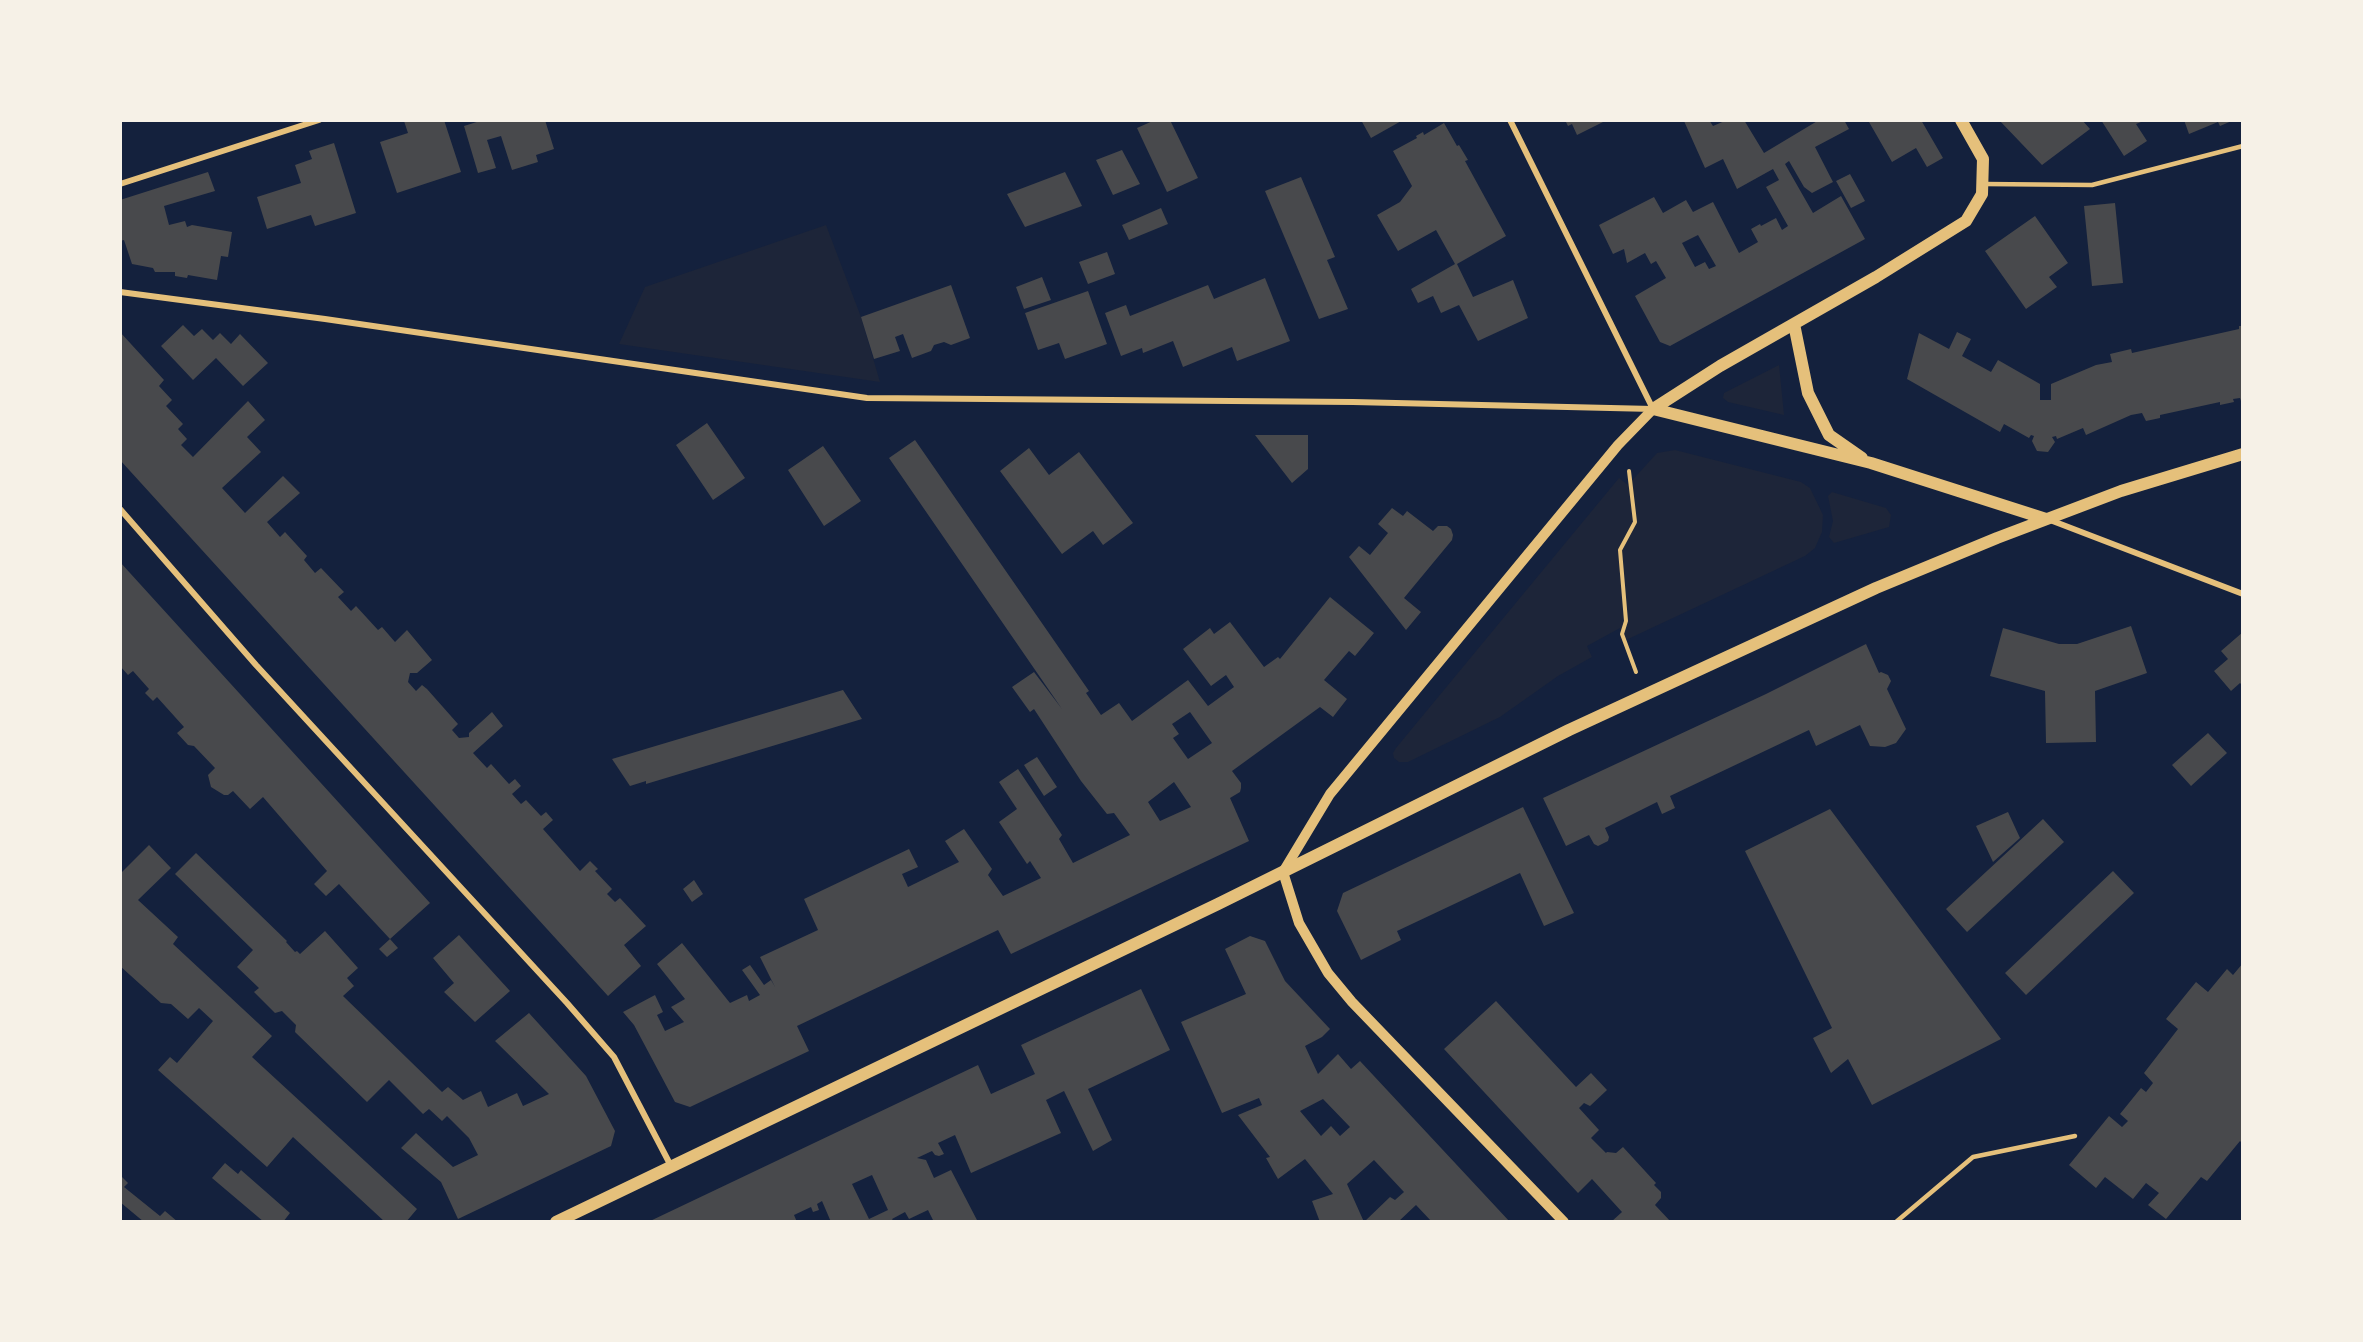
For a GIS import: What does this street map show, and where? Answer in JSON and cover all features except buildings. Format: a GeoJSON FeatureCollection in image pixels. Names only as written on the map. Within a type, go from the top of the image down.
{"type":"FeatureCollection","features":[{"type":"Feature","properties":{"kind":"main road"},"geometry":{"type":"LineString","coordinates":[[1653,409],[1720,366],[1876,277],[1966,220],[1982,194],[1983,159],[1960,120]]}},
{"type":"Feature","properties":{"kind":"main road"},"geometry":{"type":"LineString","coordinates":[[1794,324],[1808,393],[1829,435],[1871,463]]}},
{"type":"Feature","properties":{"kind":"main road"},"geometry":{"type":"LineString","coordinates":[[1653,409],[1871,463],[2046,519]]}},
{"type":"Feature","properties":{"kind":"main road"},"geometry":{"type":"LineString","coordinates":[[556,1222],[1283,872],[1549,740],[1876,588],[2121,491],[2243,454]]}},
{"type":"Feature","properties":{"kind":"street"},"geometry":{"type":"LineString","coordinates":[[120,184],[319,120]]}},
{"type":"Feature","properties":{"kind":"street"},"geometry":{"type":"LineString","coordinates":[[1510,120],[1653,409]]}},
{"type":"Feature","properties":{"kind":"street"},"geometry":{"type":"LineString","coordinates":[[120,292],[867,398],[1353,402],[1653,409]]}},
{"type":"Feature","properties":{"kind":"street"},"geometry":{"type":"LineString","coordinates":[[1564,1222],[1360,1010],[1328,973],[1299,923],[1283,872],[1330,794],[1610,456],[1653,409]]}},
{"type":"Feature","properties":{"kind":"street"},"geometry":{"type":"LineString","coordinates":[[120,509],[256,665],[567,1003],[614,1058],[671,1166]]}},
{"type":"Feature","properties":{"kind":"street"},"geometry":{"type":"LineString","coordinates":[[2046,519],[2243,594]]}},
{"type":"Feature","properties":{"kind":"lane"},"geometry":{"type":"LineString","coordinates":[[1982,184],[2092,185],[2243,146]]}},
{"type":"Feature","properties":{"kind":"lane"},"geometry":{"type":"LineString","coordinates":[[1896,1222],[1973,1156],[2075,1136]]}},
{"type":"Feature","properties":{"kind":"path"},"geometry":{"type":"LineString","coordinates":[[1610,456],[1630,472],[1635,522],[1620,550],[1626,621],[1622,634],[1644,696]]}},
{"type":"Feature","properties":{"kind":"shaded area"},"geometry":{"type":"Polygon","coordinates":[[[826,225],[861,317],[880,382],[619,344],[645,287],[826,225]]]}},
{"type":"Feature","properties":{"kind":"shaded area"},"geometry":{"type":"Polygon","coordinates":[[[1779,365],[1784,415],[1728,402],[1723,398],[1724,393],[1779,365]]]}},
{"type":"Feature","properties":{"kind":"shaded area"},"geometry":{"type":"Polygon","coordinates":[[[1675,450],[1801,482],[1810,488],[1823,515],[1822,532],[1815,548],[1805,556],[1626,640],[1620,628],[1587,646],[1592,657],[1558,676],[1500,717],[1408,762],[1399,762],[1394,758],[1393,753],[1396,748],[1619,478],[1628,485],[1657,453],[1675,450]]]}},
{"type":"Feature","properties":{"kind":"shaded area"},"geometry":{"type":"Polygon","coordinates":[[[1832,492],[1886,508],[1891,515],[1889,527],[1834,543],[1829,537],[1833,521],[1828,496],[1832,492]]]}}]}
